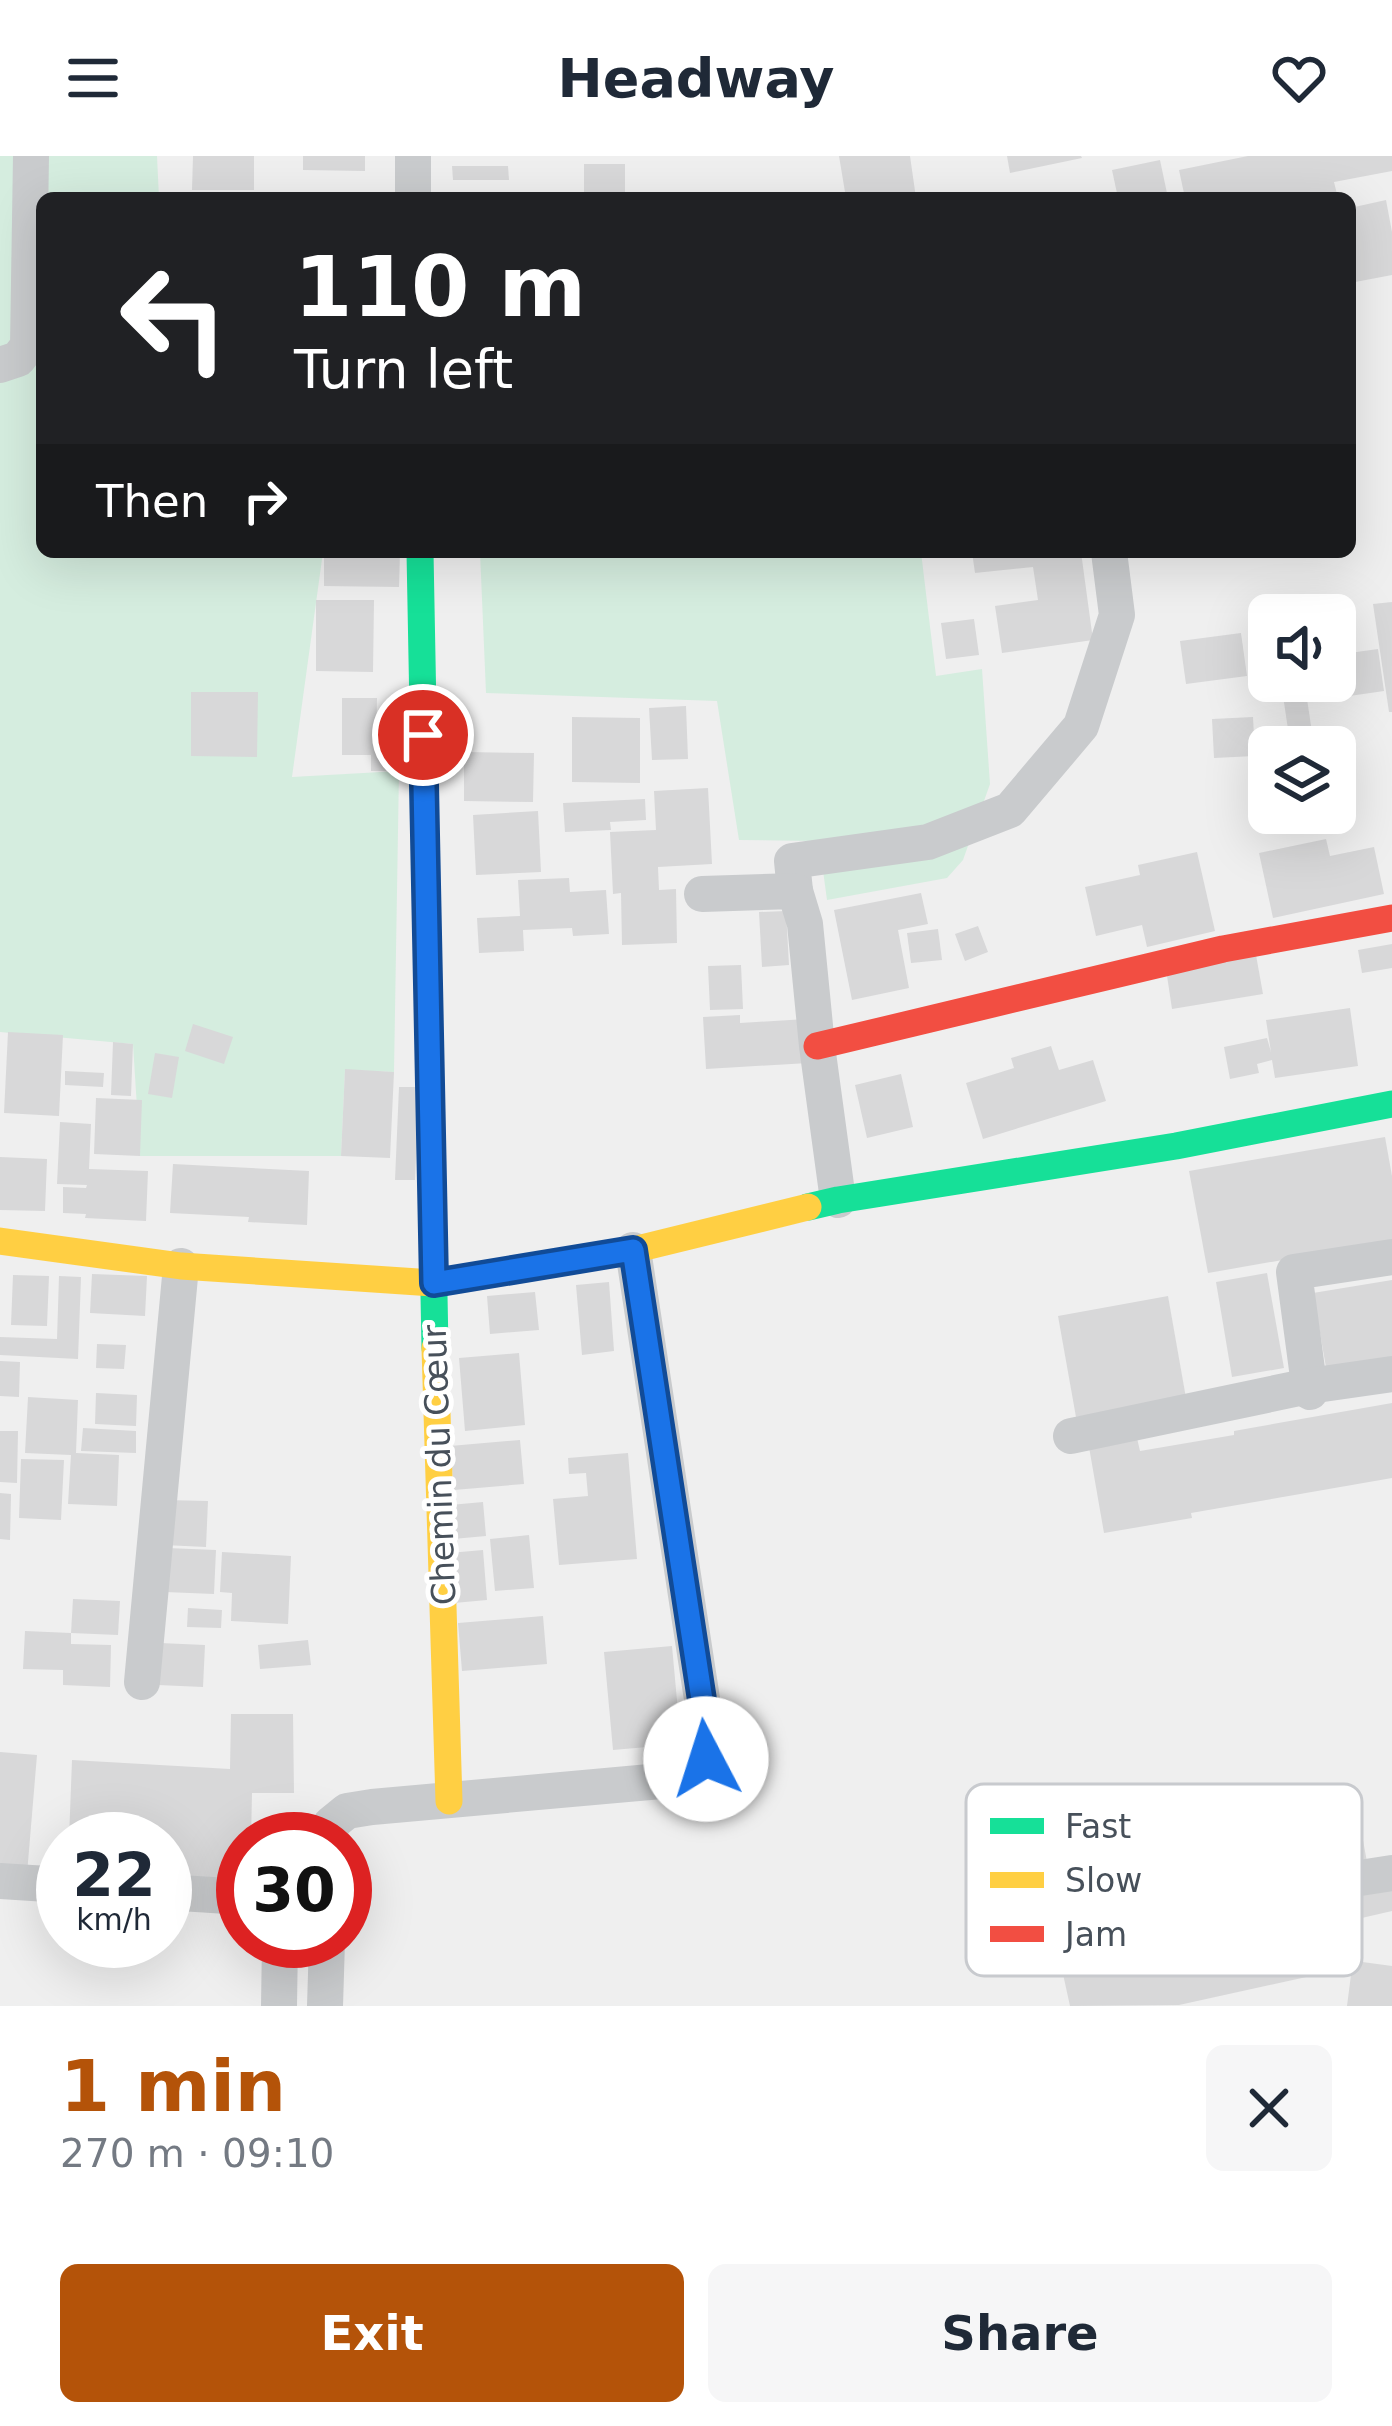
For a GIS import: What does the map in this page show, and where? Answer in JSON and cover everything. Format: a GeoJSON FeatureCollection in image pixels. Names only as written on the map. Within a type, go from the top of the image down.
{"type":"FeatureCollection","features":[{"type":"Feature","properties":{"kind":"street"},"geometry":{"type":"LineString","coordinates":[[0,365],[18,359],[28,346],[31,156]]}},
{"type":"Feature","properties":{"kind":"street"},"geometry":{"type":"LineString","coordinates":[[413,156],[413,192]]}},
{"type":"Feature","properties":{"kind":"street","name":"Chemin du Cœur"},"geometry":{"type":"LineString","coordinates":[[420,558],[449,1801]]}},
{"type":"Feature","properties":{"kind":"street"},"geometry":{"type":"LineString","coordinates":[[838,1200],[806,924],[792,861],[928,842],[1010,810],[1082,726],[1117,615],[1110,558]]}},
{"type":"Feature","properties":{"kind":"street"},"geometry":{"type":"LineString","coordinates":[[702,894],[795,891]]}},
{"type":"Feature","properties":{"kind":"street"},"geometry":{"type":"LineString","coordinates":[[817,1046],[1223,949],[1392,918]]}},
{"type":"Feature","properties":{"kind":"street"},"geometry":{"type":"LineString","coordinates":[[0,1241],[181,1266],[434,1283],[633,1250],[838,1200],[1175,1146],[1392,1103]]}},
{"type":"Feature","properties":{"kind":"street"},"geometry":{"type":"LineString","coordinates":[[345,1812],[672,1780],[706,1759],[706,1726],[633,1250]]}},
{"type":"Feature","properties":{"kind":"street"},"geometry":{"type":"LineString","coordinates":[[1310,1389],[1294,1273],[1392,1257]]}},
{"type":"Feature","properties":{"kind":"street"},"geometry":{"type":"LineString","coordinates":[[142,1682],[181,1266]]}},
{"type":"Feature","properties":{"kind":"street"},"geometry":{"type":"LineString","coordinates":[[1070,1436],[1392,1374]]}},
{"type":"Feature","properties":{"kind":"street"},"geometry":{"type":"LineString","coordinates":[[1362,1878],[1392,1873]]}},
{"type":"Feature","properties":{"kind":"street"},"geometry":{"type":"LineString","coordinates":[[0,1881],[36,1883]]}},
{"type":"Feature","properties":{"kind":"street"},"geometry":{"type":"LineString","coordinates":[[279,2006],[280,1968]]}},
{"type":"Feature","properties":{"kind":"street"},"geometry":{"type":"LineString","coordinates":[[325,2006],[326,1968]]}},
{"type":"Feature","properties":{"kind":"green space"},"geometry":{"type":"Polygon","coordinates":[[[0,156],[157,156],[159,192],[36,192],[36,558],[322,558],[292,777],[399,771],[394,1072],[345,1070],[341,1156],[140,1156],[133,1044],[0,1032],[0,156]]]}},
{"type":"Feature","properties":{"kind":"green space"},"geometry":{"type":"Polygon","coordinates":[[[480,558],[922,558],[936,676],[982,669],[990,784],[963,860],[947,878],[827,900],[819,841],[739,840],[717,701],[486,693],[480,558]]]}},
{"type":"Feature","properties":{"kind":"building"},"geometry":{"type":"Polygon","coordinates":[[[193,156],[254,156],[254,190],[192,190],[193,156]]]}},
{"type":"Feature","properties":{"kind":"building"},"geometry":{"type":"Polygon","coordinates":[[[303,156],[365,156],[365,171],[303,170],[303,156]]]}},
{"type":"Feature","properties":{"kind":"building"},"geometry":{"type":"Polygon","coordinates":[[[839,156],[910,156],[915,192],[845,192],[839,156]]]}},
{"type":"Feature","properties":{"kind":"building"},"geometry":{"type":"Polygon","coordinates":[[[1007,156],[1081,156],[1082,158],[1010,173],[1007,156]]]}},
{"type":"Feature","properties":{"kind":"building"},"geometry":{"type":"Polygon","coordinates":[[[1248,156],[1392,156],[1392,171],[1334,182],[1336,192],[1184,192],[1179,170],[1248,156]]]}},
{"type":"Feature","properties":{"kind":"building"},"geometry":{"type":"Polygon","coordinates":[[[1160,160],[1167,192],[1117,192],[1112,170],[1160,160]]]}},
{"type":"Feature","properties":{"kind":"building"},"geometry":{"type":"Polygon","coordinates":[[[584,164],[625,164],[625,192],[584,192],[584,164]]]}},
{"type":"Feature","properties":{"kind":"building"},"geometry":{"type":"Polygon","coordinates":[[[452,166],[508,166],[509,180],[453,180],[452,166]]]}},
{"type":"Feature","properties":{"kind":"building"},"geometry":{"type":"Polygon","coordinates":[[[1386,200],[1392,275],[1356,282],[1356,207],[1386,200]]]}},
{"type":"Feature","properties":{"kind":"building"},"geometry":{"type":"Polygon","coordinates":[[[324,558],[400,558],[399,587],[324,586],[324,558]]]}},
{"type":"Feature","properties":{"kind":"building"},"geometry":{"type":"Polygon","coordinates":[[[973,558],[1082,558],[1093,640],[1002,653],[995,606],[1038,600],[1033,567],[975,573],[973,558]]]}},
{"type":"Feature","properties":{"kind":"building"},"geometry":{"type":"Polygon","coordinates":[[[316,600],[374,600],[373,672],[316,671],[316,600]]]}},
{"type":"Feature","properties":{"kind":"building"},"geometry":{"type":"Polygon","coordinates":[[[1392,602],[1392,712],[1389,712],[1373,604],[1392,602]]]}},
{"type":"Feature","properties":{"kind":"building"},"geometry":{"type":"Polygon","coordinates":[[[974,619],[979,655],[946,659],[941,623],[974,619]]]}},
{"type":"Feature","properties":{"kind":"building"},"geometry":{"type":"Polygon","coordinates":[[[1241,633],[1247,676],[1186,684],[1180,641],[1241,633]]]}},
{"type":"Feature","properties":{"kind":"building"},"geometry":{"type":"Polygon","coordinates":[[[1378,649],[1384,691],[1356,695],[1356,652],[1378,649]]]}},
{"type":"Feature","properties":{"kind":"building"},"geometry":{"type":"Polygon","coordinates":[[[191,692],[258,692],[257,757],[191,756],[191,692]]]}},
{"type":"Feature","properties":{"kind":"building"},"geometry":{"type":"Polygon","coordinates":[[[342,698],[377,698],[376,749],[399,750],[399,771],[371,771],[371,755],[342,755],[342,698]]]}},
{"type":"Feature","properties":{"kind":"building"},"geometry":{"type":"Polygon","coordinates":[[[1284,702],[1307,702],[1311,726],[1288,726],[1284,702]]]}},
{"type":"Feature","properties":{"kind":"building"},"geometry":{"type":"Polygon","coordinates":[[[686,706],[688,759],[652,760],[649,708],[686,706]]]}},
{"type":"Feature","properties":{"kind":"building"},"geometry":{"type":"Polygon","coordinates":[[[572,717],[640,718],[640,783],[572,782],[572,717]]]}},
{"type":"Feature","properties":{"kind":"building"},"geometry":{"type":"Polygon","coordinates":[[[1253,717],[1253,726],[1248,726],[1248,756],[1214,758],[1212,719],[1253,717]]]}},
{"type":"Feature","properties":{"kind":"building"},"geometry":{"type":"Polygon","coordinates":[[[464,752],[534,753],[533,802],[464,801],[464,752]]]}},
{"type":"Feature","properties":{"kind":"building"},"geometry":{"type":"Polygon","coordinates":[[[708,788],[712,864],[658,867],[659,890],[676,889],[677,943],[622,945],[621,893],[613,894],[610,832],[656,830],[654,791],[708,788]]]}},
{"type":"Feature","properties":{"kind":"building"},"geometry":{"type":"Polygon","coordinates":[[[645,799],[646,820],[610,822],[611,830],[565,832],[563,803],[645,799]]]}},
{"type":"Feature","properties":{"kind":"building"},"geometry":{"type":"Polygon","coordinates":[[[538,811],[541,872],[476,875],[473,815],[538,811]]]}},
{"type":"Feature","properties":{"kind":"building"},"geometry":{"type":"Polygon","coordinates":[[[1326,839],[1330,856],[1374,847],[1384,894],[1273,918],[1259,853],[1326,839]]]}},
{"type":"Feature","properties":{"kind":"building"},"geometry":{"type":"Polygon","coordinates":[[[1197,852],[1215,931],[1147,947],[1142,925],[1096,936],[1085,887],[1140,875],[1138,865],[1197,852]]]}},
{"type":"Feature","properties":{"kind":"building"},"geometry":{"type":"Polygon","coordinates":[[[569,878],[570,892],[606,890],[609,934],[573,936],[572,928],[523,930],[524,951],[479,953],[477,918],[520,916],[518,880],[569,878]]]}},
{"type":"Feature","properties":{"kind":"building"},"geometry":{"type":"Polygon","coordinates":[[[921,893],[928,924],[898,930],[909,988],[852,1000],[834,910],[921,893]]]}},
{"type":"Feature","properties":{"kind":"building"},"geometry":{"type":"Polygon","coordinates":[[[786,911],[789,965],[762,967],[759,912],[786,911]]]}},
{"type":"Feature","properties":{"kind":"building"},"geometry":{"type":"Polygon","coordinates":[[[978,926],[988,952],[965,961],[955,934],[978,926]]]}},
{"type":"Feature","properties":{"kind":"building"},"geometry":{"type":"Polygon","coordinates":[[[938,929],[942,960],[911,963],[907,933],[938,929]]]}},
{"type":"Feature","properties":{"kind":"building"},"geometry":{"type":"Polygon","coordinates":[[[1392,944],[1392,968],[1362,973],[1358,950],[1392,944]]]}},
{"type":"Feature","properties":{"kind":"building"},"geometry":{"type":"Polygon","coordinates":[[[1256,955],[1263,994],[1172,1009],[1166,969],[1256,955]]]}},
{"type":"Feature","properties":{"kind":"building"},"geometry":{"type":"Polygon","coordinates":[[[741,965],[743,1009],[710,1010],[708,966],[741,965]]]}},
{"type":"Feature","properties":{"kind":"building"},"geometry":{"type":"Polygon","coordinates":[[[1350,1008],[1358,1066],[1275,1078],[1272,1060],[1257,1064],[1259,1073],[1230,1079],[1224,1047],[1267,1038],[1271,1052],[1266,1020],[1350,1008]]]}},
{"type":"Feature","properties":{"kind":"building"},"geometry":{"type":"Polygon","coordinates":[[[740,1015],[740,1023],[806,1019],[808,1063],[706,1069],[703,1017],[740,1015]]]}},
{"type":"Feature","properties":{"kind":"building"},"geometry":{"type":"Polygon","coordinates":[[[193,1024],[233,1037],[224,1064],[185,1051],[193,1024]]]}},
{"type":"Feature","properties":{"kind":"building"},"geometry":{"type":"Polygon","coordinates":[[[8,1032],[63,1035],[59,1116],[4,1113],[8,1032]]]}},
{"type":"Feature","properties":{"kind":"building"},"geometry":{"type":"Polygon","coordinates":[[[113,1042],[133,1044],[131,1096],[111,1095],[113,1042]]]}},
{"type":"Feature","properties":{"kind":"building"},"geometry":{"type":"Polygon","coordinates":[[[1051,1046],[1059,1070],[1093,1060],[1106,1101],[983,1139],[966,1083],[1014,1068],[1011,1058],[1051,1046]]]}},
{"type":"Feature","properties":{"kind":"building"},"geometry":{"type":"Polygon","coordinates":[[[155,1053],[179,1057],[172,1098],[148,1094],[155,1053]]]}},
{"type":"Feature","properties":{"kind":"building"},"geometry":{"type":"Polygon","coordinates":[[[345,1069],[394,1072],[390,1158],[341,1156],[345,1069]]]}},
{"type":"Feature","properties":{"kind":"building"},"geometry":{"type":"Polygon","coordinates":[[[65,1071],[104,1073],[103,1087],[65,1085],[65,1071]]]}},
{"type":"Feature","properties":{"kind":"building"},"geometry":{"type":"Polygon","coordinates":[[[901,1074],[913,1127],[867,1138],[855,1085],[901,1074]]]}},
{"type":"Feature","properties":{"kind":"building"},"geometry":{"type":"Polygon","coordinates":[[[399,1087],[419,1087],[415,1180],[395,1180],[399,1087]]]}},
{"type":"Feature","properties":{"kind":"building"},"geometry":{"type":"Polygon","coordinates":[[[96,1098],[142,1100],[140,1156],[94,1154],[96,1098]]]}},
{"type":"Feature","properties":{"kind":"building"},"geometry":{"type":"Polygon","coordinates":[[[60,1122],[91,1124],[89,1169],[148,1171],[146,1221],[63,1213],[63,1187],[87,1185],[57,1184],[60,1122]]]}},
{"type":"Feature","properties":{"kind":"building"},"geometry":{"type":"Polygon","coordinates":[[[1385,1137],[1392,1176],[1392,1241],[1208,1273],[1189,1171],[1385,1137]]]}},
{"type":"Feature","properties":{"kind":"building"},"geometry":{"type":"Polygon","coordinates":[[[0,1157],[47,1159],[45,1211],[0,1210],[0,1157]]]}},
{"type":"Feature","properties":{"kind":"building"},"geometry":{"type":"Polygon","coordinates":[[[173,1164],[309,1171],[307,1225],[170,1213],[173,1164]]]}},
{"type":"Feature","properties":{"kind":"building"},"geometry":{"type":"Polygon","coordinates":[[[1267,1273],[1284,1368],[1232,1377],[1216,1282],[1267,1273]]]}},
{"type":"Feature","properties":{"kind":"building"},"geometry":{"type":"Polygon","coordinates":[[[92,1274],[147,1276],[145,1316],[90,1313],[92,1274]]]}},
{"type":"Feature","properties":{"kind":"building"},"geometry":{"type":"Polygon","coordinates":[[[13,1275],[49,1276],[47,1326],[11,1325],[13,1275]]]}},
{"type":"Feature","properties":{"kind":"building"},"geometry":{"type":"Polygon","coordinates":[[[59,1276],[81,1277],[78,1359],[0,1355],[0,1337],[57,1339],[59,1276]]]}},
{"type":"Feature","properties":{"kind":"building"},"geometry":{"type":"Polygon","coordinates":[[[1392,1280],[1392,1361],[1327,1373],[1313,1293],[1392,1280]]]}},
{"type":"Feature","properties":{"kind":"building"},"geometry":{"type":"Polygon","coordinates":[[[609,1282],[614,1351],[582,1355],[576,1285],[609,1282]]]}},
{"type":"Feature","properties":{"kind":"building"},"geometry":{"type":"Polygon","coordinates":[[[535,1292],[539,1330],[490,1334],[487,1296],[535,1292]]]}},
{"type":"Feature","properties":{"kind":"building"},"geometry":{"type":"Polygon","coordinates":[[[1168,1296],[1186,1398],[1076,1417],[1058,1316],[1168,1296]]]}},
{"type":"Feature","properties":{"kind":"building"},"geometry":{"type":"Polygon","coordinates":[[[97,1344],[126,1345],[124,1369],[96,1368],[97,1344]]]}},
{"type":"Feature","properties":{"kind":"building"},"geometry":{"type":"Polygon","coordinates":[[[519,1353],[525,1425],[465,1431],[459,1358],[519,1353]]]}},
{"type":"Feature","properties":{"kind":"building"},"geometry":{"type":"Polygon","coordinates":[[[0,1361],[20,1362],[19,1397],[0,1396],[0,1361]]]}},
{"type":"Feature","properties":{"kind":"building"},"geometry":{"type":"Polygon","coordinates":[[[96,1393],[137,1395],[136,1426],[95,1424],[96,1393]]]}},
{"type":"Feature","properties":{"kind":"building"},"geometry":{"type":"Polygon","coordinates":[[[28,1397],[78,1400],[76,1453],[119,1455],[117,1506],[68,1504],[71,1455],[25,1453],[28,1397]]]}},
{"type":"Feature","properties":{"kind":"building"},"geometry":{"type":"Polygon","coordinates":[[[1392,1403],[1392,1478],[1104,1533],[1089,1447],[1137,1438],[1140,1451],[1392,1403]]]}},
{"type":"Feature","properties":{"kind":"building"},"geometry":{"type":"Polygon","coordinates":[[[83,1428],[136,1431],[136,1453],[81,1451],[83,1428]]]}},
{"type":"Feature","properties":{"kind":"building"},"geometry":{"type":"Polygon","coordinates":[[[0,1431],[18,1431],[17,1483],[0,1482],[0,1431]]]}},
{"type":"Feature","properties":{"kind":"building"},"geometry":{"type":"Polygon","coordinates":[[[520,1440],[524,1484],[454,1490],[450,1446],[520,1440]]]}},
{"type":"Feature","properties":{"kind":"building"},"geometry":{"type":"Polygon","coordinates":[[[628,1453],[637,1559],[559,1565],[553,1499],[588,1496],[586,1473],[569,1474],[568,1458],[628,1453]]]}},
{"type":"Feature","properties":{"kind":"building"},"geometry":{"type":"Polygon","coordinates":[[[21,1459],[64,1460],[61,1520],[19,1518],[21,1459]]]}},
{"type":"Feature","properties":{"kind":"building"},"geometry":{"type":"Polygon","coordinates":[[[0,1493],[11,1494],[10,1540],[0,1539],[0,1493]]]}},
{"type":"Feature","properties":{"kind":"building"},"geometry":{"type":"Polygon","coordinates":[[[165,1500],[208,1501],[206,1547],[164,1545],[165,1500]]]}},
{"type":"Feature","properties":{"kind":"building"},"geometry":{"type":"Polygon","coordinates":[[[483,1502],[486,1536],[453,1539],[450,1505],[483,1502]]]}},
{"type":"Feature","properties":{"kind":"building"},"geometry":{"type":"Polygon","coordinates":[[[529,1535],[534,1588],[495,1591],[490,1539],[529,1535]]]}},
{"type":"Feature","properties":{"kind":"building"},"geometry":{"type":"Polygon","coordinates":[[[167,1548],[216,1550],[214,1594],[165,1592],[167,1548]]]}},
{"type":"Feature","properties":{"kind":"building"},"geometry":{"type":"Polygon","coordinates":[[[483,1550],[487,1600],[454,1603],[449,1553],[483,1550]]]}},
{"type":"Feature","properties":{"kind":"building"},"geometry":{"type":"Polygon","coordinates":[[[222,1552],[291,1556],[288,1624],[231,1621],[232,1593],[220,1592],[222,1552]]]}},
{"type":"Feature","properties":{"kind":"building"},"geometry":{"type":"Polygon","coordinates":[[[73,1599],[120,1601],[118,1635],[71,1633],[73,1599]]]}},
{"type":"Feature","properties":{"kind":"building"},"geometry":{"type":"Polygon","coordinates":[[[188,1608],[222,1610],[221,1628],[187,1627],[188,1608]]]}},
{"type":"Feature","properties":{"kind":"building"},"geometry":{"type":"Polygon","coordinates":[[[543,1616],[547,1664],[462,1671],[458,1623],[543,1616]]]}},
{"type":"Feature","properties":{"kind":"building"},"geometry":{"type":"Polygon","coordinates":[[[25,1631],[71,1633],[71,1644],[111,1645],[110,1687],[63,1685],[63,1670],[23,1669],[25,1631]]]}},
{"type":"Feature","properties":{"kind":"building"},"geometry":{"type":"Polygon","coordinates":[[[308,1640],[311,1665],[260,1669],[258,1645],[308,1640]]]}},
{"type":"Feature","properties":{"kind":"building"},"geometry":{"type":"Polygon","coordinates":[[[160,1643],[205,1645],[203,1687],[158,1685],[160,1643]]]}},
{"type":"Feature","properties":{"kind":"building"},"geometry":{"type":"Polygon","coordinates":[[[672,1646],[681,1744],[613,1750],[604,1652],[672,1646]]]}},
{"type":"Feature","properties":{"kind":"building"},"geometry":{"type":"Polygon","coordinates":[[[231,1714],[293,1714],[294,1793],[252,1793],[252,1812],[216,1812],[216,1881],[192,1879],[192,1812],[70,1812],[72,1760],[230,1769],[231,1714]]]}},
{"type":"Feature","properties":{"kind":"building"},"geometry":{"type":"Polygon","coordinates":[[[0,1752],[37,1755],[27,1874],[0,1872],[0,1752]]]}},
{"type":"Feature","properties":{"kind":"building"},"geometry":{"type":"Polygon","coordinates":[[[1392,1886],[1392,1911],[1362,1918],[1362,1893],[1392,1886]]]}},
{"type":"Feature","properties":{"kind":"building"},"geometry":{"type":"Polygon","coordinates":[[[1362,1962],[1392,1966],[1392,2006],[1347,2006],[1351,1976],[1362,1976],[1362,1962]]]}},
{"type":"Feature","properties":{"kind":"building"},"geometry":{"type":"Polygon","coordinates":[[[1063,1976],[1311,1976],[1179,2005],[1070,2006],[1063,1976]]]}},
{"type":"Feature","properties":{"kind":"traffic: fast"},"geometry":{"type":"LineString","coordinates":[[420,558],[435,1348]]}},
{"type":"Feature","properties":{"kind":"traffic: fast"},"geometry":{"type":"LineString","coordinates":[[808,1207],[1176,1146],[1392,1104]]}},
{"type":"Feature","properties":{"kind":"traffic: slow"},"geometry":{"type":"LineString","coordinates":[[0,1241],[181,1266],[433,1283],[633,1250],[808,1207]]}},
{"type":"Feature","properties":{"kind":"traffic: slow"},"geometry":{"type":"LineString","coordinates":[[435,1348],[449,1801]]}},
{"type":"Feature","properties":{"kind":"traffic: jam"},"geometry":{"type":"LineString","coordinates":[[817,1046],[1223,949],[1392,918]]}},
{"type":"Feature","properties":{"kind":"route"},"geometry":{"type":"LineString","coordinates":[[423,735],[434,1283],[633,1250],[706,1726],[706,1759]]}}]}
